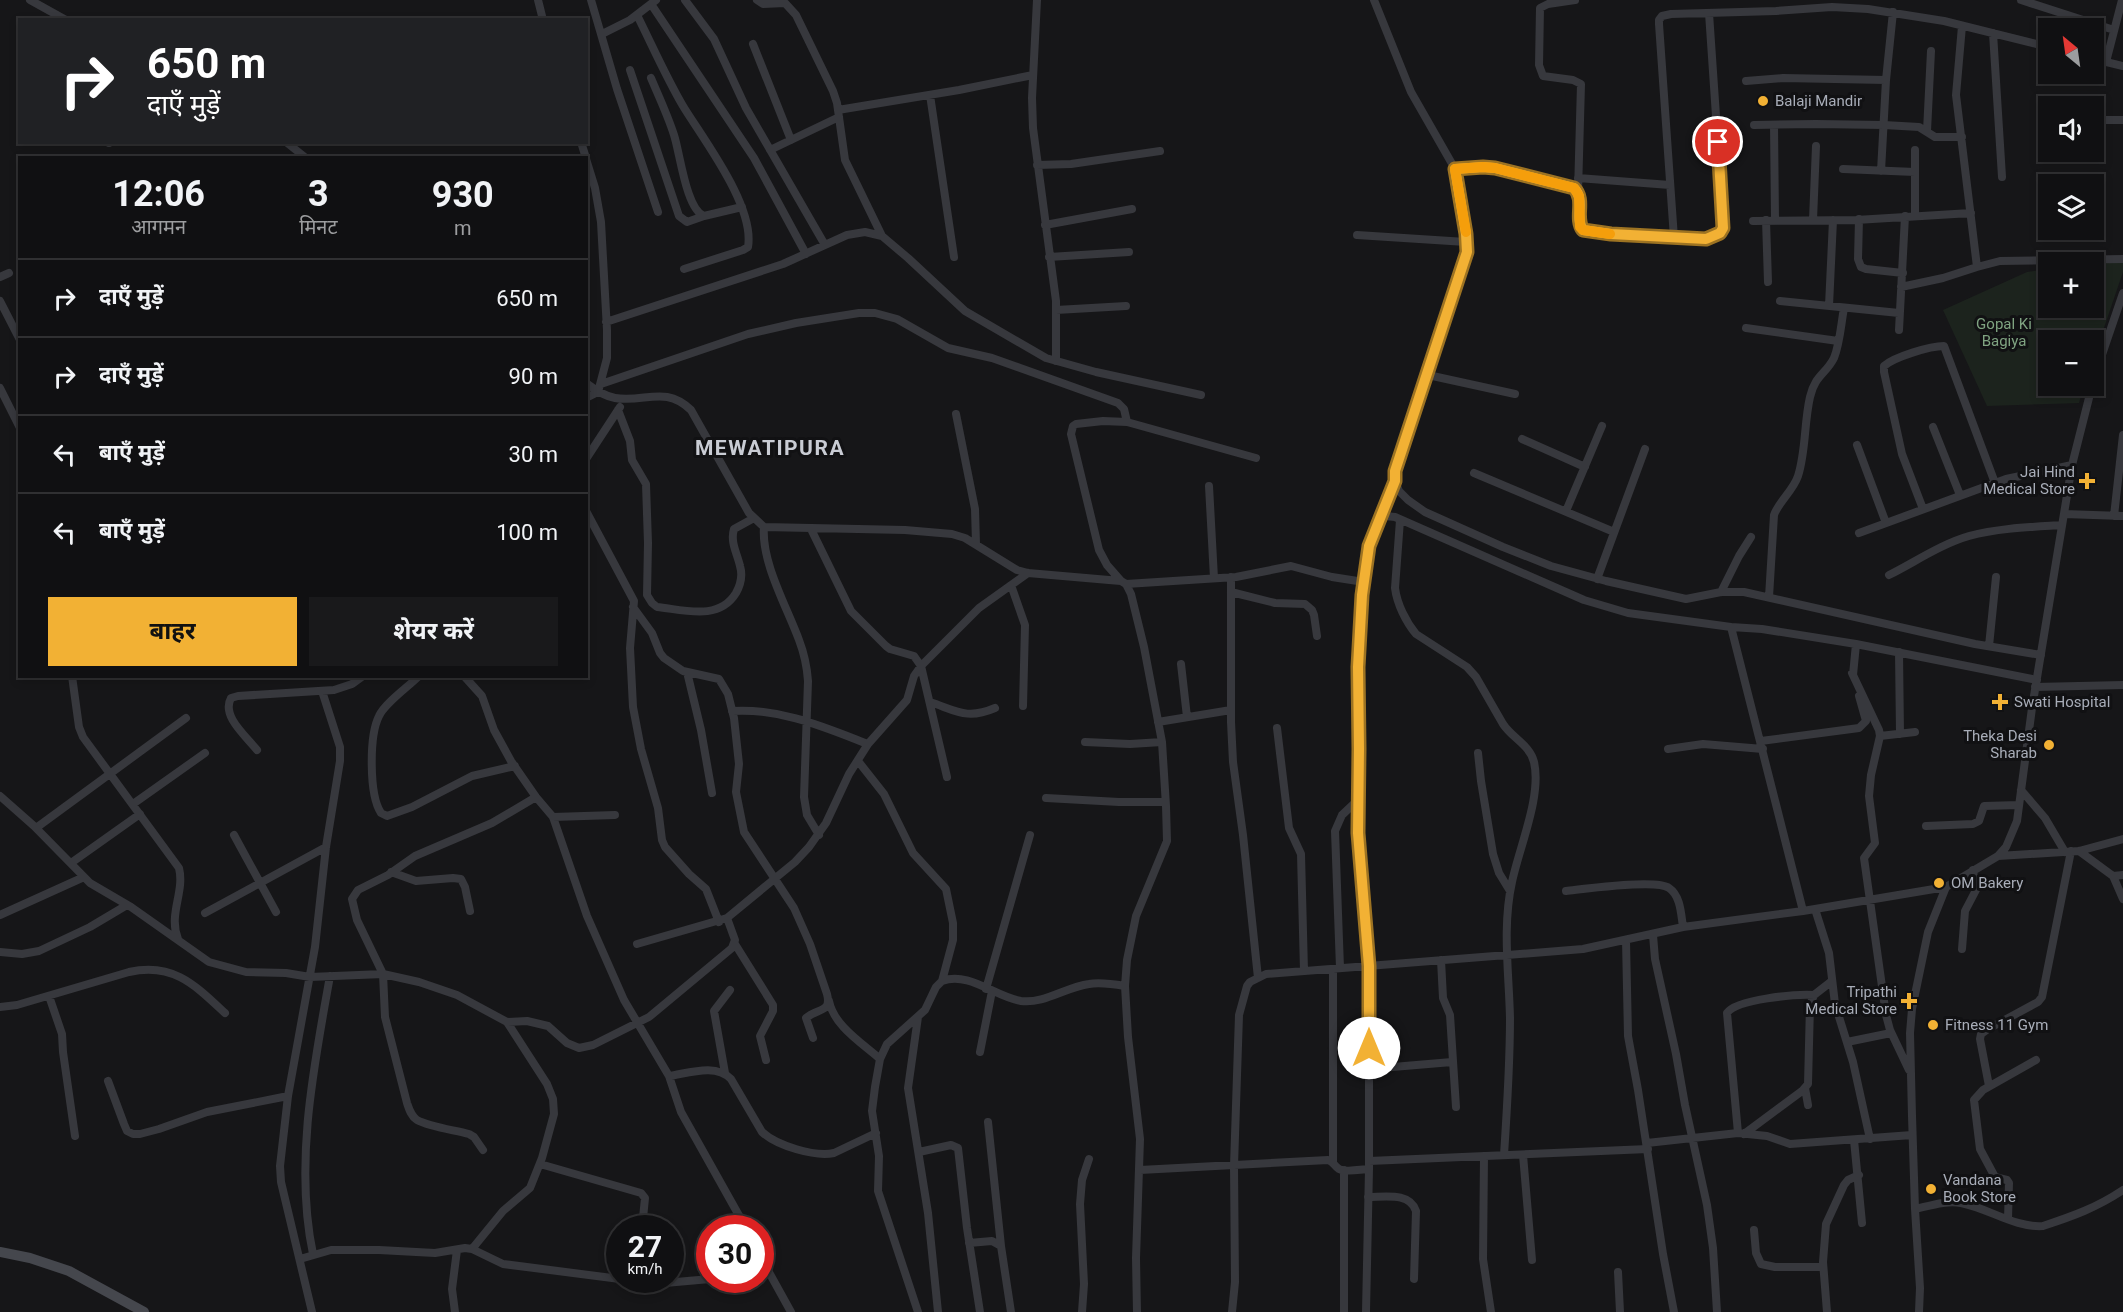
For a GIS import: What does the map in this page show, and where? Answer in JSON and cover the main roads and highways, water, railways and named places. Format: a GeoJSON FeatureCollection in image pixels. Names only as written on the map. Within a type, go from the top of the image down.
{"type":"FeatureCollection","features":[{"type":"Feature","properties":{"kind":"main road"},"geometry":{"type":"LineString","coordinates":[[0,1252],[30,1258],[69,1271],[144,1312]]}},
{"type":"Feature","properties":{"kind":"place","name":"Balaji Mandir"},"geometry":{"type":"Point","coordinates":[1763,101]}},
{"type":"Feature","properties":{"kind":"place","name":"Jai Hind Medical Store"},"geometry":{"type":"Point","coordinates":[2087,481]}},
{"type":"Feature","properties":{"kind":"place","name":"Swati Hospital"},"geometry":{"type":"Point","coordinates":[2000,702]}},
{"type":"Feature","properties":{"kind":"place","name":"Theka Desi Sharab"},"geometry":{"type":"Point","coordinates":[2049,745]}},
{"type":"Feature","properties":{"kind":"place","name":"OM Bakery"},"geometry":{"type":"Point","coordinates":[1939,883]}},
{"type":"Feature","properties":{"kind":"place","name":"Tripathi Medical Store"},"geometry":{"type":"Point","coordinates":[1909,1001]}},
{"type":"Feature","properties":{"kind":"place","name":"Fitness 11 Gym"},"geometry":{"type":"Point","coordinates":[1933,1025]}},
{"type":"Feature","properties":{"kind":"place","name":"Vandana Book Store"},"geometry":{"type":"Point","coordinates":[1931,1189]}},
{"type":"Feature","properties":{"kind":"district","name":"MEWATIPURA"},"geometry":{"type":"Point","coordinates":[770,448]}},
{"type":"Feature","properties":{"kind":"park label","name":"Gopal Ki Bagiya"},"geometry":{"type":"Point","coordinates":[2004,332]}}]}
